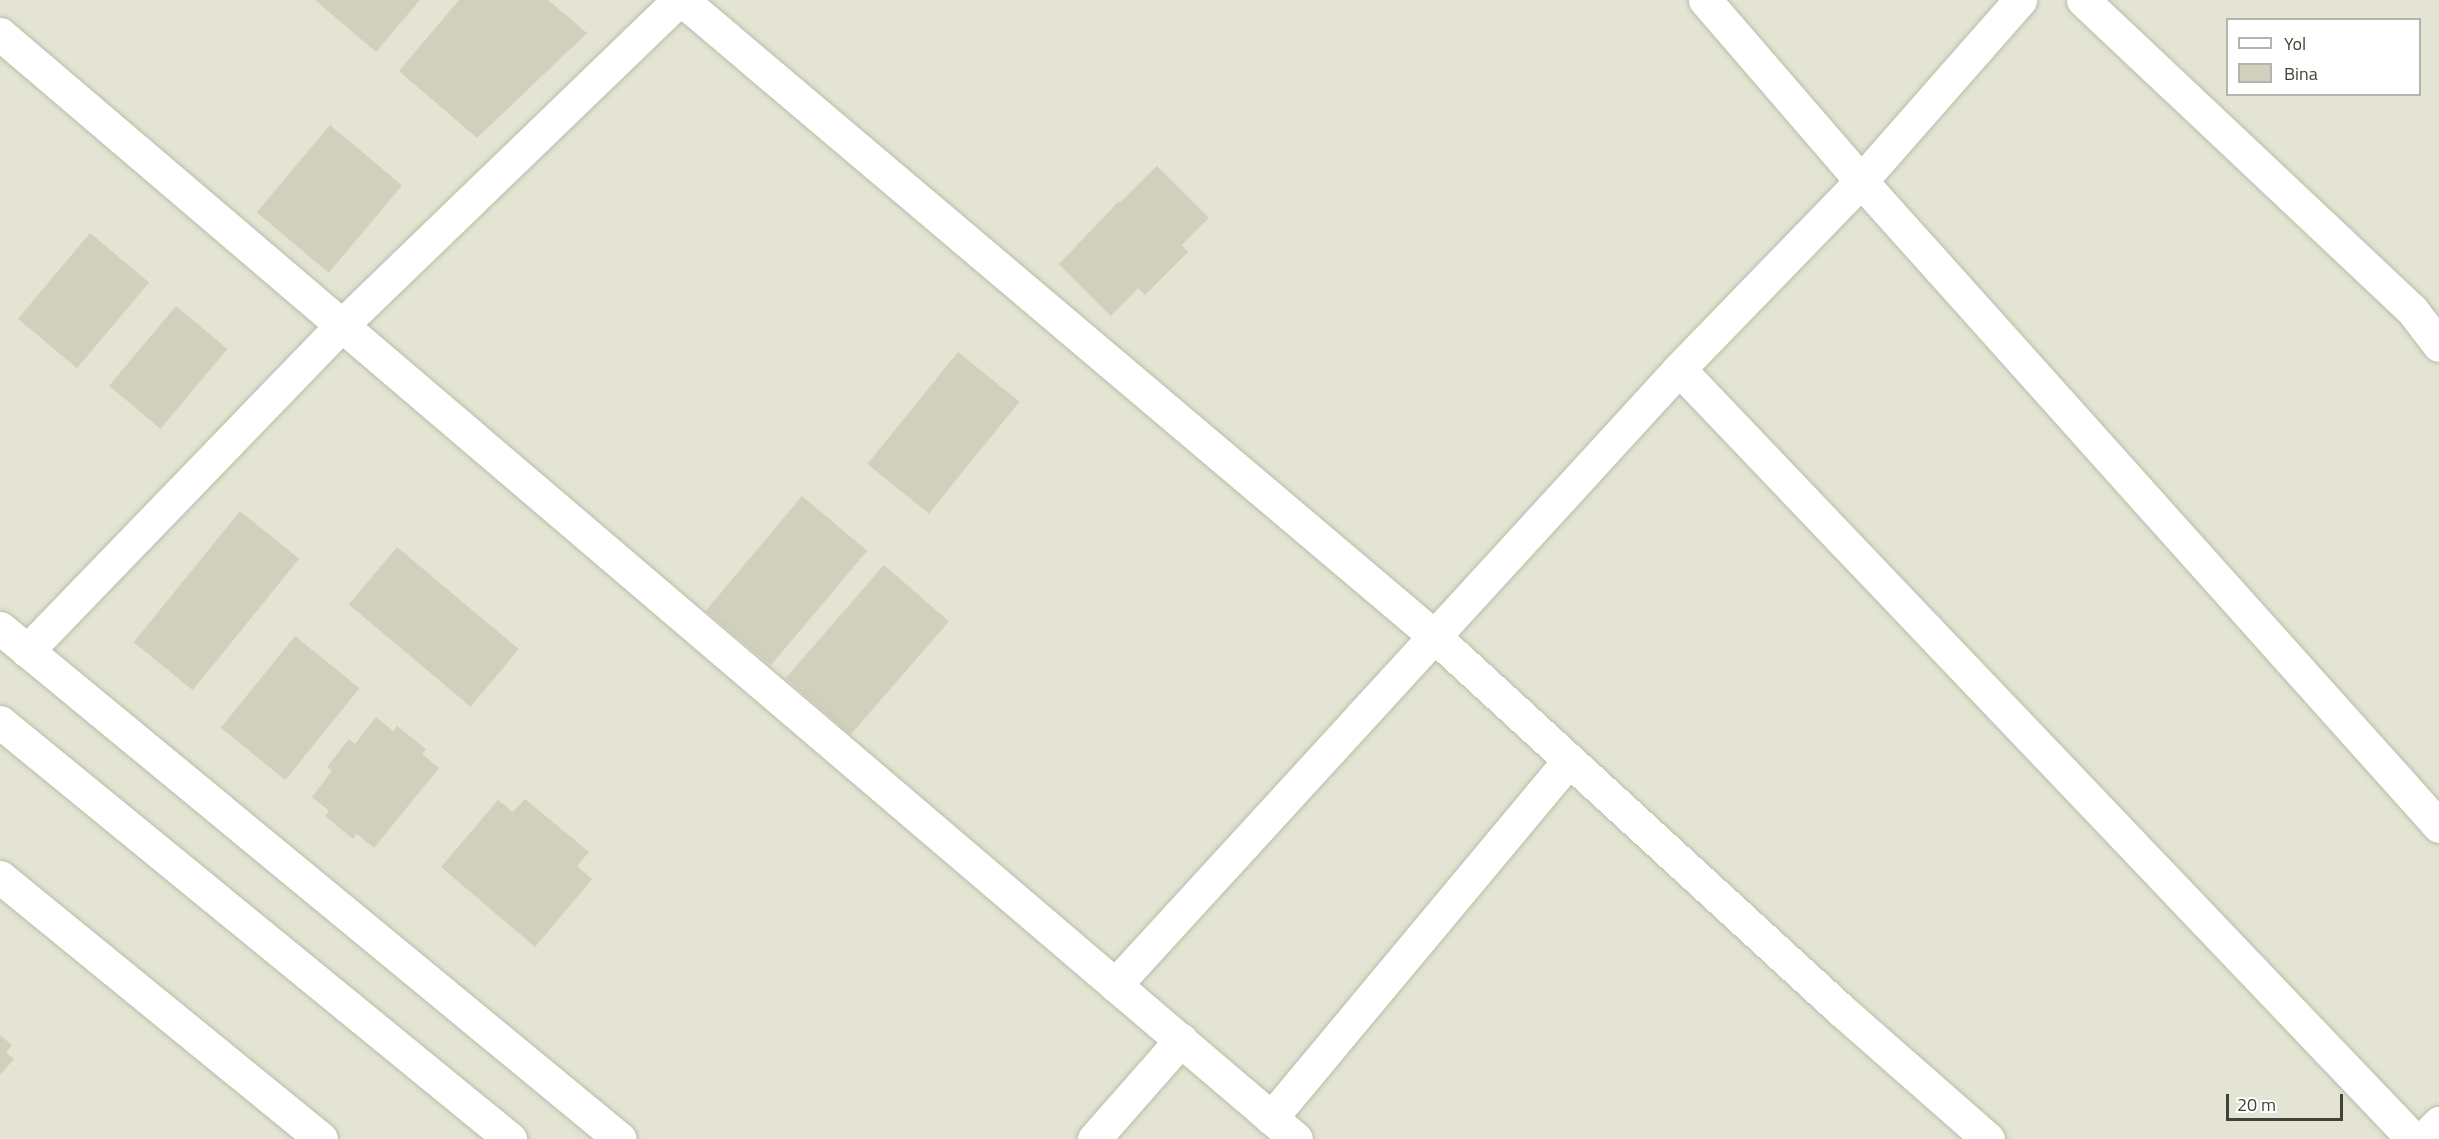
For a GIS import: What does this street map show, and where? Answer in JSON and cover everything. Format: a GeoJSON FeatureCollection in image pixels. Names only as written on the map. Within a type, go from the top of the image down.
{"type":"FeatureCollection","features":[{"type":"Feature","properties":{"kind":"street"},"geometry":{"type":"LineString","coordinates":[[27,651],[341,326],[680,0],[1433,635],[1840,1009],[1988,1139]]}},
{"type":"Feature","properties":{"kind":"street"},"geometry":{"type":"LineString","coordinates":[[1705,0],[1861,180],[2439,826]]}},
{"type":"Feature","properties":{"kind":"street"},"geometry":{"type":"LineString","coordinates":[[1115,985],[1433,635],[1679,369],[1861,180],[2020,0]]}},
{"type":"Feature","properties":{"kind":"street"},"geometry":{"type":"LineString","coordinates":[[2083,0],[2412,310],[2439,345]]}},
{"type":"Feature","properties":{"kind":"street"},"geometry":{"type":"LineString","coordinates":[[0,34],[1296,1139]]}},
{"type":"Feature","properties":{"kind":"street"},"geometry":{"type":"LineString","coordinates":[[1679,369],[2413,1139]]}},
{"type":"Feature","properties":{"kind":"street"},"geometry":{"type":"LineString","coordinates":[[0,628],[620,1139]]}},
{"type":"Feature","properties":{"kind":"street"},"geometry":{"type":"LineString","coordinates":[[0,722],[510,1139]]}},
{"type":"Feature","properties":{"kind":"street"},"geometry":{"type":"LineString","coordinates":[[1271,1118],[1569,760]]}},
{"type":"Feature","properties":{"kind":"street"},"geometry":{"type":"LineString","coordinates":[[0,877],[321,1139]]}},
{"type":"Feature","properties":{"kind":"street"},"geometry":{"type":"LineString","coordinates":[[1094,1139],[1180,1041]]}},
{"type":"Feature","properties":{"kind":"street"},"geometry":{"type":"LineString","coordinates":[[2423,1139],[2439,1123]]}},
{"type":"Feature","properties":{"kind":"shaded area"},"geometry":{"type":"Polygon","coordinates":[[[0,0],[2439,0],[2439,1139],[0,1139],[0,0]]]}},
{"type":"Feature","properties":{"kind":"building"},"geometry":{"type":"Polygon","coordinates":[[[315,0],[420,0],[376,52],[315,0]]]}},
{"type":"Feature","properties":{"kind":"building"},"geometry":{"type":"Polygon","coordinates":[[[459,0],[548,0],[587,33],[477,138],[399,71],[459,0]]]}},
{"type":"Feature","properties":{"kind":"building"},"geometry":{"type":"Polygon","coordinates":[[[330,125],[402,185],[329,273],[257,212],[330,125]]]}},
{"type":"Feature","properties":{"kind":"building"},"geometry":{"type":"Polygon","coordinates":[[[1157,166],[1209,218],[1182,245],[1188,252],[1145,295],[1138,288],[1111,316],[1059,264],[1119,201],[1120,203],[1157,166]]]}},
{"type":"Feature","properties":{"kind":"building"},"geometry":{"type":"Polygon","coordinates":[[[90,233],[149,282],[77,368],[18,319],[90,233]]]}},
{"type":"Feature","properties":{"kind":"building"},"geometry":{"type":"Polygon","coordinates":[[[176,306],[227,349],[160,429],[109,386],[176,306]]]}},
{"type":"Feature","properties":{"kind":"building"},"geometry":{"type":"Polygon","coordinates":[[[958,352],[1019,402],[929,514],[867,464],[958,352]]]}},
{"type":"Feature","properties":{"kind":"building"},"geometry":{"type":"Polygon","coordinates":[[[802,496],[867,551],[771,666],[706,611],[802,496]]]}},
{"type":"Feature","properties":{"kind":"building"},"geometry":{"type":"Polygon","coordinates":[[[240,511],[299,559],[193,690],[134,642],[240,511]]]}},
{"type":"Feature","properties":{"kind":"building"},"geometry":{"type":"Polygon","coordinates":[[[397,547],[519,649],[471,707],[349,604],[397,547]]]}},
{"type":"Feature","properties":{"kind":"building"},"geometry":{"type":"Polygon","coordinates":[[[884,565],[949,621],[850,735],[786,678],[884,565]]]}},
{"type":"Feature","properties":{"kind":"building"},"geometry":{"type":"Polygon","coordinates":[[[295,636],[360,688],[285,780],[221,728],[295,636]]]}},
{"type":"Feature","properties":{"kind":"building"},"geometry":{"type":"Polygon","coordinates":[[[376,717],[393,731],[397,726],[426,749],[422,754],[439,768],[374,848],[357,834],[353,839],[325,816],[329,811],[312,797],[332,771],[327,767],[349,739],[355,744],[376,717]]]}},
{"type":"Feature","properties":{"kind":"building"},"geometry":{"type":"Polygon","coordinates":[[[525,799],[589,852],[577,866],[592,879],[535,947],[441,867],[498,800],[513,812],[525,799]]]}},
{"type":"Feature","properties":{"kind":"building"},"geometry":{"type":"Polygon","coordinates":[[[0,1035],[12,1045],[6,1053],[14,1059],[0,1075],[0,1035]]]}}]}
